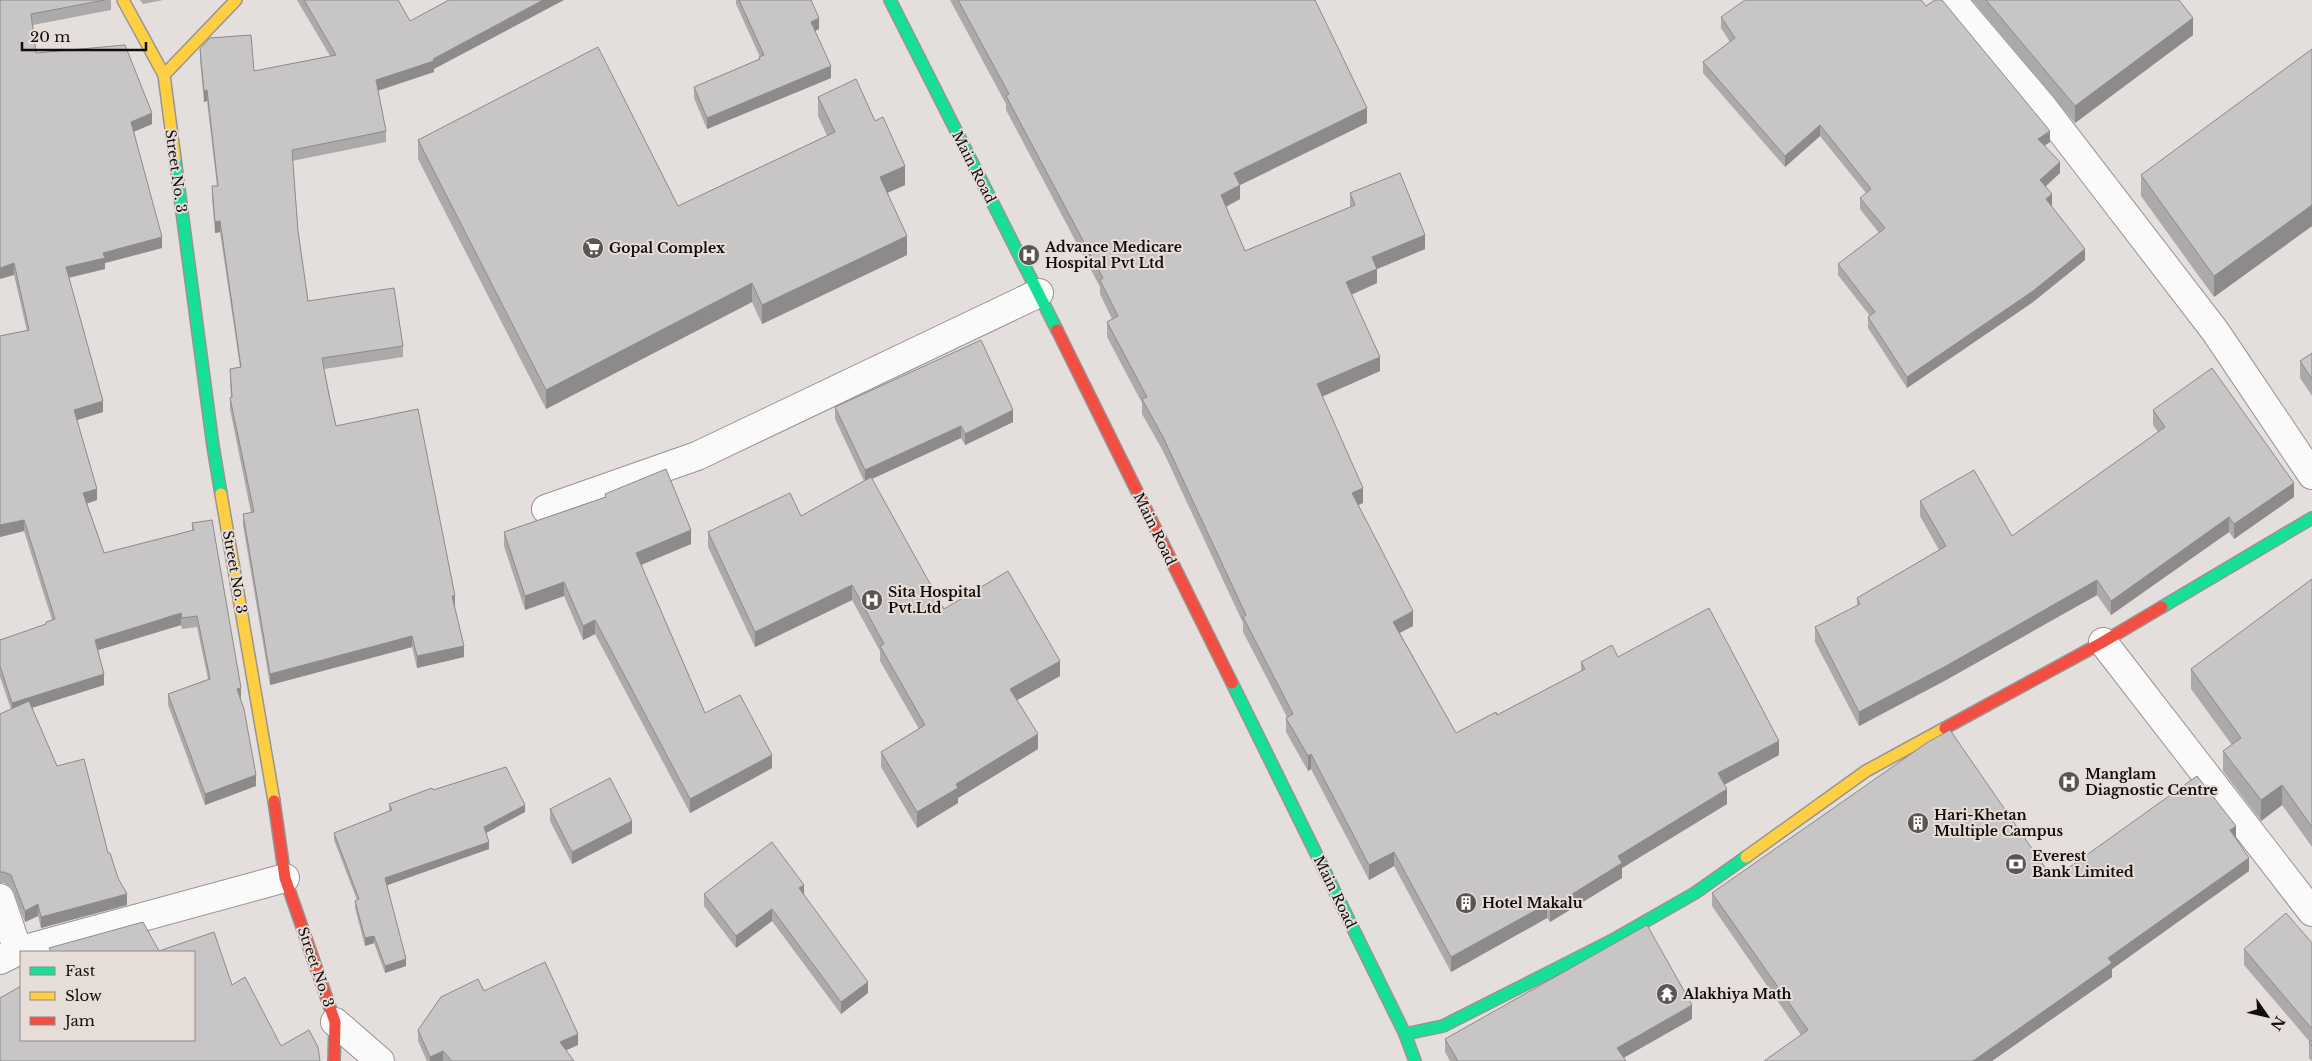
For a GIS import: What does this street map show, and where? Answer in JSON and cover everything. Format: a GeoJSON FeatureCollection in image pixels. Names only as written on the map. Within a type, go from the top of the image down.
{"type":"FeatureCollection","features":[{"type":"Feature","properties":{"kind":"street","name":"Street No. 3"},"geometry":{"type":"LineString","coordinates":[[123,0],[164,75],[213,446],[276,811],[285,878],[335,1022],[334,1061]]}},
{"type":"Feature","properties":{"kind":"street"},"geometry":{"type":"LineString","coordinates":[[164,75],[236,0]]}},
{"type":"Feature","properties":{"kind":"street","name":"Main Road"},"geometry":{"type":"LineString","coordinates":[[890,0],[1039,293],[1405,1034],[1415,1061]]}},
{"type":"Feature","properties":{"kind":"street"},"geometry":{"type":"LineString","coordinates":[[1952,0],[2042,106],[2216,332],[2312,475]]}},
{"type":"Feature","properties":{"kind":"street"},"geometry":{"type":"LineString","coordinates":[[546,509],[697,456],[1039,293]]}},
{"type":"Feature","properties":{"kind":"street"},"geometry":{"type":"LineString","coordinates":[[1405,1034],[1444,1026],[1611,941],[1694,893],[1866,771],[2103,642],[2312,518]]}},
{"type":"Feature","properties":{"kind":"street"},"geometry":{"type":"LineString","coordinates":[[2103,642],[2312,912]]}},
{"type":"Feature","properties":{"kind":"street"},"geometry":{"type":"LineString","coordinates":[[23,951],[285,878]]}},
{"type":"Feature","properties":{"kind":"street"},"geometry":{"type":"LineString","coordinates":[[0,898],[9,955]]}},
{"type":"Feature","properties":{"kind":"street"},"geometry":{"type":"LineString","coordinates":[[335,1022],[380,1061]]}},
{"type":"Feature","properties":{"kind":"building"},"geometry":{"type":"Polygon","coordinates":[[[0,0],[105,0],[31,14],[36,53],[125,45],[152,113],[131,122],[162,237],[103,253],[105,258],[66,267],[103,401],[74,410],[97,489],[83,493],[104,553],[194,530],[192,523],[212,520],[241,688],[237,689],[244,709],[256,775],[205,794],[168,694],[210,679],[197,616],[182,618],[181,613],[95,640],[104,674],[12,703],[0,666],[0,640],[55,619],[24,520],[0,525],[0,336],[29,330],[14,263],[0,268],[0,0]]]}},
{"type":"Feature","properties":{"kind":"building"},"geometry":{"type":"Polygon","coordinates":[[[304,0],[398,0],[410,21],[449,0],[543,0],[433,59],[434,61],[376,80],[386,131],[292,150],[298,231],[308,301],[394,288],[403,346],[322,358],[329,395],[336,426],[418,409],[455,596],[452,596],[464,646],[417,656],[412,636],[270,674],[243,514],[254,512],[230,398],[232,397],[230,369],[241,367],[220,221],[215,222],[212,186],[218,186],[207,90],[204,91],[200,49],[210,38],[251,35],[254,71],[336,55],[304,0]]]}},
{"type":"Feature","properties":{"kind":"building"},"geometry":{"type":"Polygon","coordinates":[[[739,0],[811,0],[819,18],[811,22],[831,66],[707,118],[694,87],[760,59],[759,57],[764,55],[739,0]]]}},
{"type":"Feature","properties":{"kind":"building"},"geometry":{"type":"Polygon","coordinates":[[[958,0],[1315,0],[1367,108],[1234,173],[1240,185],[1221,195],[1245,251],[1355,205],[1350,193],[1400,173],[1425,235],[1372,257],[1377,269],[1346,282],[1380,357],[1317,384],[1363,488],[1352,493],[1413,611],[1393,622],[1456,733],[1496,712],[1497,715],[1585,669],[1581,662],[1612,645],[1618,657],[1709,608],[1779,741],[1718,773],[1727,789],[1618,856],[1622,863],[1550,908],[1547,904],[1451,957],[1394,852],[1369,865],[1311,754],[1308,756],[1286,718],[1293,714],[1243,617],[1246,615],[1163,437],[1142,399],[1147,397],[1107,322],[1118,316],[1100,280],[1103,278],[1006,96],[1009,94],[958,0]]]}},
{"type":"Feature","properties":{"kind":"building"},"geometry":{"type":"Polygon","coordinates":[[[1745,0],[1921,0],[1926,6],[1935,0],[1942,0],[2050,131],[2038,139],[2060,162],[2040,180],[2052,194],[2046,199],[2085,249],[2033,291],[1907,377],[1868,317],[1875,312],[1838,264],[1885,228],[1860,198],[1871,189],[1820,125],[1785,156],[1703,62],[1735,38],[1721,17],[1745,0]]]}},
{"type":"Feature","properties":{"kind":"building"},"geometry":{"type":"Polygon","coordinates":[[[1986,0],[2179,0],[2193,18],[2075,106],[1986,0]]]}},
{"type":"Feature","properties":{"kind":"building"},"geometry":{"type":"Polygon","coordinates":[[[598,47],[678,206],[835,132],[818,97],[856,79],[875,121],[883,117],[905,166],[880,177],[907,236],[762,305],[752,283],[546,390],[418,140],[598,47]]]}},
{"type":"Feature","properties":{"kind":"building"},"geometry":{"type":"Polygon","coordinates":[[[2312,49],[2312,205],[2214,276],[2141,175],[2312,49]]]}},
{"type":"Feature","properties":{"kind":"building"},"geometry":{"type":"Polygon","coordinates":[[[981,340],[1013,410],[965,434],[961,426],[865,470],[835,407],[981,340]]]}},
{"type":"Feature","properties":{"kind":"building"},"geometry":{"type":"Polygon","coordinates":[[[2312,353],[2312,379],[2300,361],[2312,353]]]}},
{"type":"Feature","properties":{"kind":"building"},"geometry":{"type":"Polygon","coordinates":[[[2212,368],[2294,483],[2234,524],[2229,517],[2111,601],[2097,580],[1946,666],[1859,712],[1815,627],[1860,604],[1857,598],[1946,546],[1920,501],[1974,470],[2012,536],[2165,427],[2153,410],[2212,368]]]}},
{"type":"Feature","properties":{"kind":"building"},"geometry":{"type":"Polygon","coordinates":[[[666,469],[691,530],[636,553],[705,713],[740,695],[772,755],[690,799],[595,620],[583,626],[564,582],[525,596],[504,532],[606,497],[605,494],[666,469]]]}},
{"type":"Feature","properties":{"kind":"building"},"geometry":{"type":"Polygon","coordinates":[[[871,477],[944,609],[1008,571],[1060,661],[1010,689],[1038,734],[956,784],[958,788],[917,812],[881,752],[925,725],[880,646],[884,644],[852,585],[755,632],[708,532],[790,493],[801,516],[871,477]]]}},
{"type":"Feature","properties":{"kind":"building"},"geometry":{"type":"Polygon","coordinates":[[[2312,579],[2312,827],[2282,785],[2261,800],[2223,751],[2241,738],[2191,669],[2312,579]]]}},
{"type":"Feature","properties":{"kind":"building"},"geometry":{"type":"Polygon","coordinates":[[[29,701],[57,766],[84,759],[108,853],[110,853],[118,878],[127,894],[41,917],[38,904],[25,911],[11,875],[0,872],[0,714],[29,701]]]}},
{"type":"Feature","properties":{"kind":"building","name":"Hari-Khetan Multiple Campus"},"geometry":{"type":"Polygon","coordinates":[[[1950,730],[2053,879],[2197,776],[2236,826],[2230,830],[2249,858],[2108,958],[2112,963],[1973,1061],[1764,1061],[1808,1030],[1712,893],[1928,742],[1950,730]]]}},
{"type":"Feature","properties":{"kind":"building"},"geometry":{"type":"Polygon","coordinates":[[[506,767],[525,805],[484,827],[489,842],[385,878],[406,959],[385,966],[374,936],[365,938],[355,901],[359,899],[334,833],[392,810],[389,804],[432,788],[433,790],[506,767]]]}},
{"type":"Feature","properties":{"kind":"building"},"geometry":{"type":"Polygon","coordinates":[[[610,778],[632,821],[572,852],[550,809],[610,778]]]}},
{"type":"Feature","properties":{"kind":"building"},"geometry":{"type":"Polygon","coordinates":[[[772,842],[804,885],[799,888],[868,982],[841,1002],[772,909],[736,936],[704,894],[772,842]]]}},
{"type":"Feature","properties":{"kind":"building"},"geometry":{"type":"Polygon","coordinates":[[[2286,913],[2312,943],[2312,1029],[2244,949],[2286,913]]]}},
{"type":"Feature","properties":{"kind":"building"},"geometry":{"type":"Polygon","coordinates":[[[143,922],[159,951],[50,951],[49,948],[143,922]]]}},
{"type":"Feature","properties":{"kind":"building"},"geometry":{"type":"Polygon","coordinates":[[[1647,925],[1692,1005],[1617,1048],[1626,1061],[1458,1061],[1445,1039],[1647,925]]]}},
{"type":"Feature","properties":{"kind":"building"},"geometry":{"type":"Polygon","coordinates":[[[214,932],[232,985],[245,977],[281,1046],[309,1030],[318,1047],[320,1061],[0,1061],[0,998],[20,987],[20,1041],[195,1041],[195,951],[159,951],[214,932]]]}},
{"type":"Feature","properties":{"kind":"building"},"geometry":{"type":"Polygon","coordinates":[[[545,962],[578,1034],[560,1042],[574,1061],[452,1061],[443,1051],[430,1057],[418,1030],[441,997],[478,979],[484,991],[545,962]]]}},
{"type":"Feature","properties":{"kind":"traffic: fast"},"geometry":{"type":"LineString","coordinates":[[890,0],[1057,330]]}},
{"type":"Feature","properties":{"kind":"traffic: fast"},"geometry":{"type":"LineString","coordinates":[[175,159],[221,494]]}},
{"type":"Feature","properties":{"kind":"traffic: fast"},"geometry":{"type":"LineString","coordinates":[[2162,607],[2312,518]]}},
{"type":"Feature","properties":{"kind":"traffic: fast"},"geometry":{"type":"LineString","coordinates":[[1232,683],[1405,1034],[1415,1061]]}},
{"type":"Feature","properties":{"kind":"traffic: fast"},"geometry":{"type":"LineString","coordinates":[[1405,1034],[1443,1026],[1611,941],[1695,893],[1746,857]]}},
{"type":"Feature","properties":{"kind":"traffic: slow"},"geometry":{"type":"LineString","coordinates":[[123,0],[164,75]]}},
{"type":"Feature","properties":{"kind":"traffic: slow"},"geometry":{"type":"LineString","coordinates":[[175,159],[164,75],[236,0]]}},
{"type":"Feature","properties":{"kind":"traffic: slow"},"geometry":{"type":"LineString","coordinates":[[221,494],[274,801]]}},
{"type":"Feature","properties":{"kind":"traffic: slow"},"geometry":{"type":"LineString","coordinates":[[1746,857],[1866,771],[1945,728]]}},
{"type":"Feature","properties":{"kind":"traffic: jam"},"geometry":{"type":"LineString","coordinates":[[1057,330],[1232,683]]}},
{"type":"Feature","properties":{"kind":"traffic: jam"},"geometry":{"type":"LineString","coordinates":[[1945,728],[2103,642],[2162,607]]}},
{"type":"Feature","properties":{"kind":"traffic: jam"},"geometry":{"type":"LineString","coordinates":[[274,801],[285,878],[335,1022],[334,1061]]}},
{"type":"Feature","properties":{"kind":"place","name":"Gopal Complex"},"geometry":{"type":"Point","coordinates":[593,248]}},
{"type":"Feature","properties":{"kind":"place","name":"Advance Medicare Hospital Pvt Ltd"},"geometry":{"type":"Point","coordinates":[1029,255]}},
{"type":"Feature","properties":{"kind":"place","name":"Sita Hospital Pvt.Ltd"},"geometry":{"type":"Point","coordinates":[872,600]}},
{"type":"Feature","properties":{"kind":"place","name":"Manglam Diagnostic Centre"},"geometry":{"type":"Point","coordinates":[2069,782]}},
{"type":"Feature","properties":{"kind":"place","name":"Hari-Khetan Multiple Campus"},"geometry":{"type":"Point","coordinates":[1918,823]}},
{"type":"Feature","properties":{"kind":"place","name":"Everest Bank Limited"},"geometry":{"type":"Point","coordinates":[2016,864]}},
{"type":"Feature","properties":{"kind":"place","name":"Hotel Makalu"},"geometry":{"type":"Point","coordinates":[1466,903]}},
{"type":"Feature","properties":{"kind":"place","name":"Alakhiya Math"},"geometry":{"type":"Point","coordinates":[1667,994]}}]}
